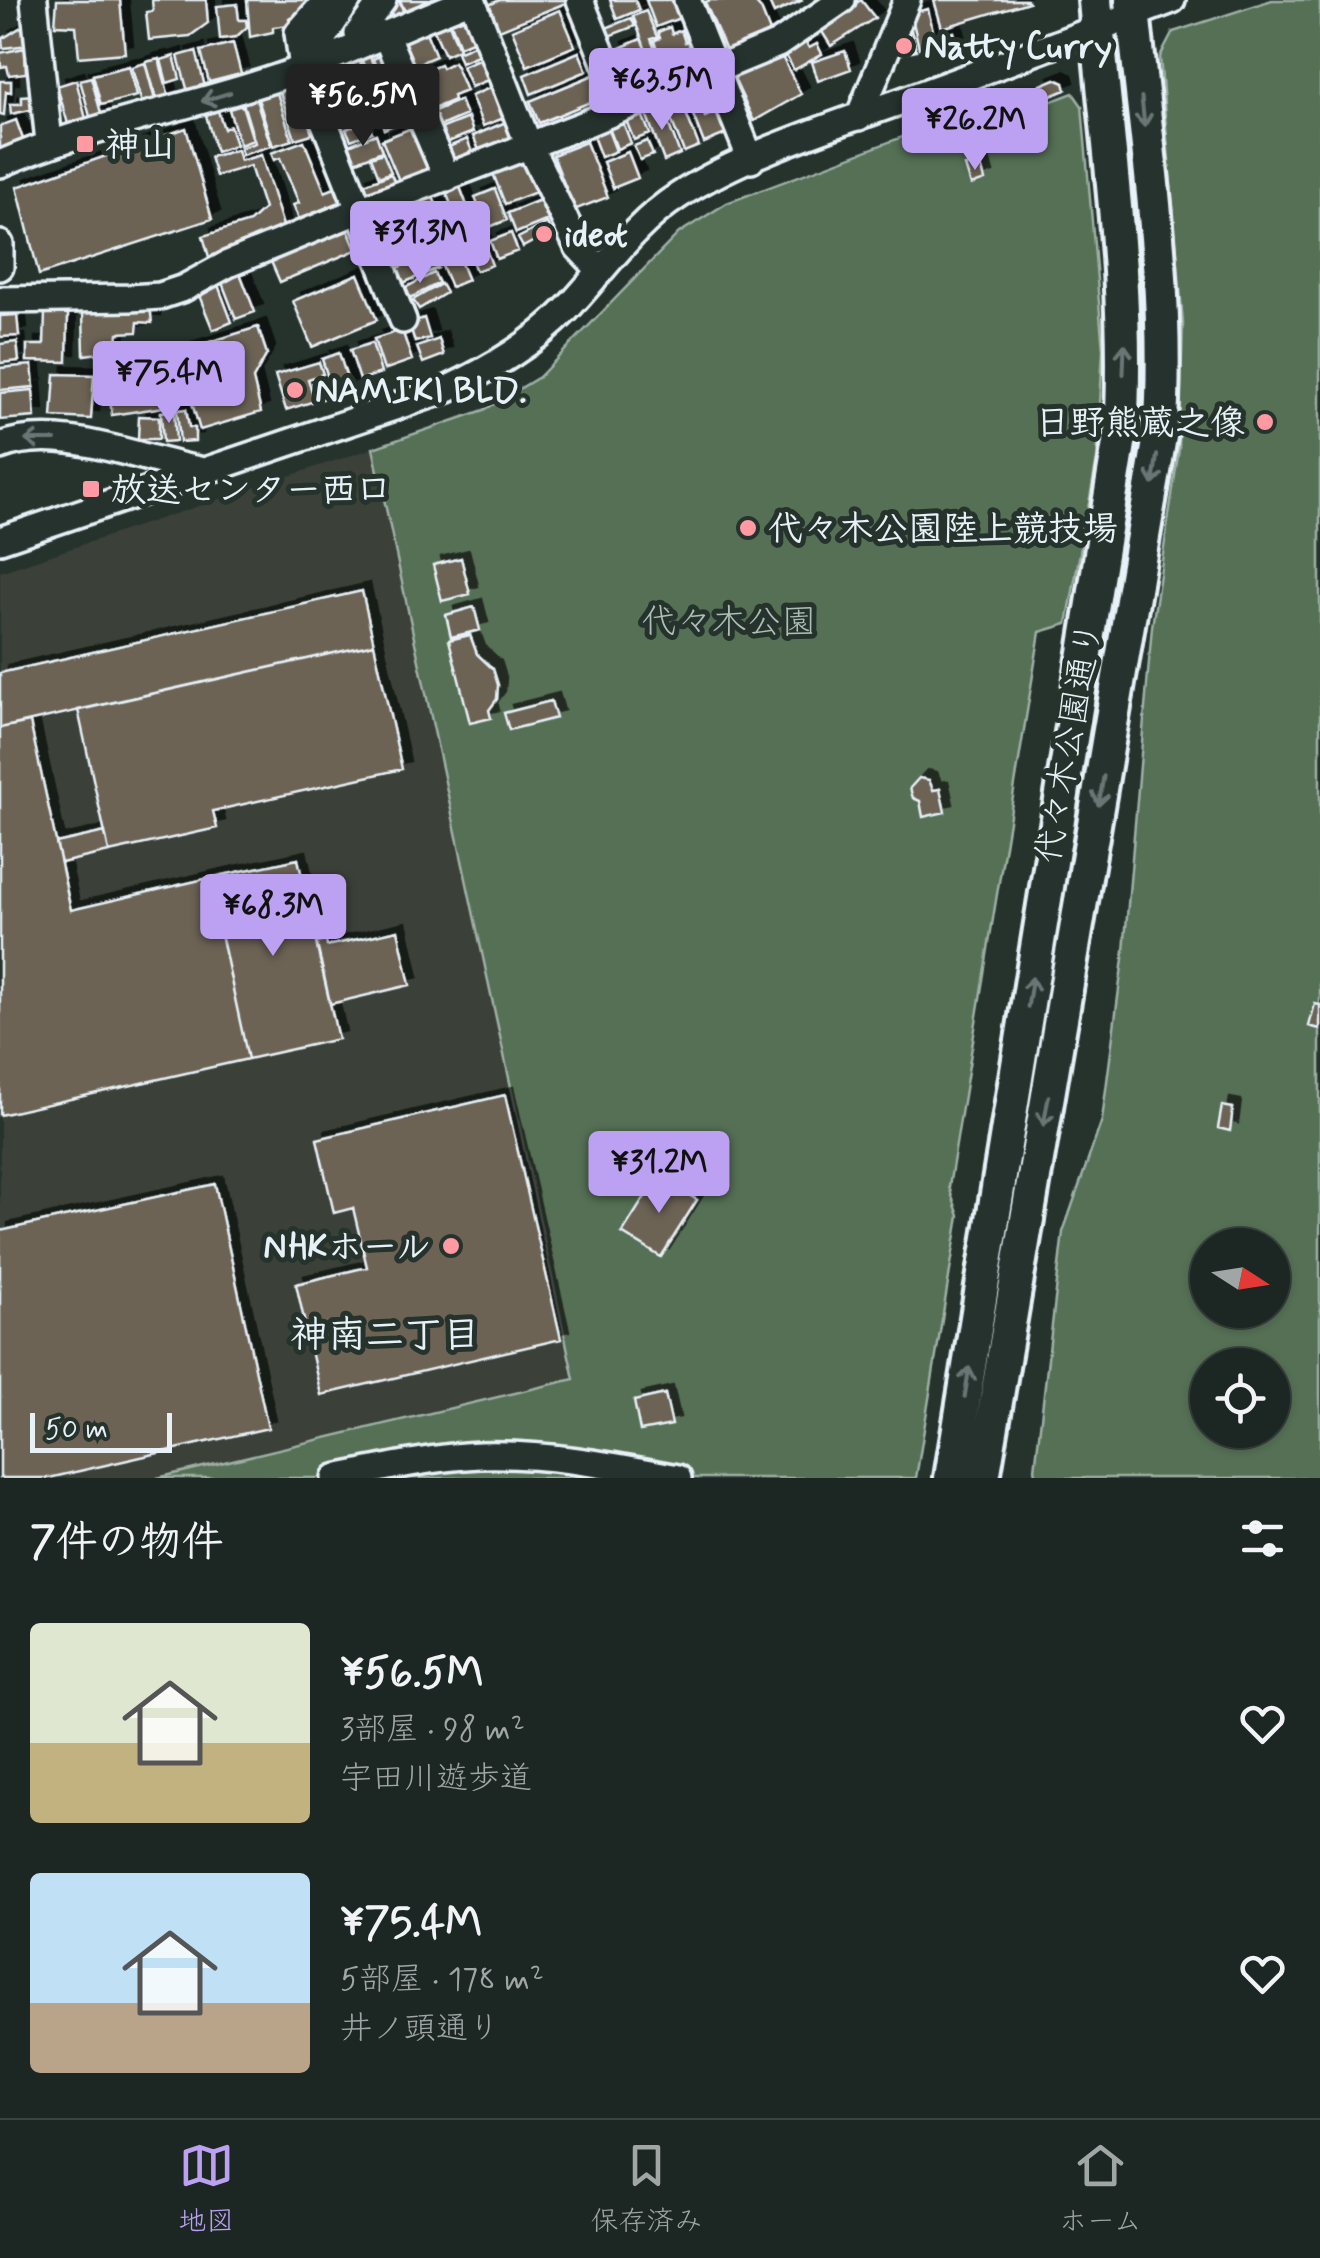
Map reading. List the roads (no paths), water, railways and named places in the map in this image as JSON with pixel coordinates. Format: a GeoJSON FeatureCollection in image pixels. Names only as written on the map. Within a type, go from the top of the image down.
{"type":"FeatureCollection","features":[{"type":"Feature","properties":{"kind":"main road","name":"代々木公園通り"},"geometry":{"type":"LineString","coordinates":[[983,1478],[1160,436],[1163,336],[1159,269],[1133,7]]}},
{"type":"Feature","properties":{"kind":"main road","name":"代々木公園通り"},"geometry":{"type":"LineString","coordinates":[[951,1478],[1120,431],[1124,339],[1121,274],[1096,15]]}},
{"type":"Feature","properties":{"kind":"street"},"geometry":{"type":"LineString","coordinates":[[34,0],[49,142]]}},
{"type":"Feature","properties":{"kind":"street"},"geometry":{"type":"LineString","coordinates":[[327,0],[298,33],[303,68],[403,320]]}},
{"type":"Feature","properties":{"kind":"street"},"geometry":{"type":"LineString","coordinates":[[303,68],[348,0]]}},
{"type":"Feature","properties":{"kind":"street"},"geometry":{"type":"LineString","coordinates":[[383,0],[358,34],[374,40],[446,178]]}},
{"type":"Feature","properties":{"kind":"street"},"geometry":{"type":"LineString","coordinates":[[0,164],[49,142],[174,110],[303,68],[471,0],[528,143],[578,247],[600,269]]}},
{"type":"Feature","properties":{"kind":"street"},"geometry":{"type":"LineString","coordinates":[[580,0],[623,107]]}},
{"type":"Feature","properties":{"kind":"street"},"geometry":{"type":"LineString","coordinates":[[686,0],[751,160]]}},
{"type":"Feature","properties":{"kind":"street"},"geometry":{"type":"LineString","coordinates":[[0,300],[160,296],[360,210],[778,44],[842,0]]}},
{"type":"Feature","properties":{"kind":"street"},"geometry":{"type":"LineString","coordinates":[[859,117],[907,0]]}},
{"type":"Feature","properties":{"kind":"street"},"geometry":{"type":"LineString","coordinates":[[0,540],[448,389],[488,370],[526,345],[566,309],[648,217],[704,181],[1096,15],[1172,0]]}},
{"type":"Feature","properties":{"kind":"street"},"geometry":{"type":"LineString","coordinates":[[0,244],[0,267]]}},
{"type":"Feature","properties":{"kind":"street"},"geometry":{"type":"LineString","coordinates":[[0,446],[38,438],[84,442],[204,471]]}},
{"type":"Feature","properties":{"kind":"street"},"geometry":{"type":"LineString","coordinates":[[336,1478],[479,1455],[543,1458],[678,1478]]}},
{"type":"Feature","properties":{"kind":"place","name":"Natty Curry"},"geometry":{"type":"Point","coordinates":[904,46]}},
{"type":"Feature","properties":{"kind":"place","name":"神山"},"geometry":{"type":"Point","coordinates":[85,144]}},
{"type":"Feature","properties":{"kind":"place","name":"ideot"},"geometry":{"type":"Point","coordinates":[544,234]}},
{"type":"Feature","properties":{"kind":"place","name":"NAMIKI BLD."},"geometry":{"type":"Point","coordinates":[295,390]}},
{"type":"Feature","properties":{"kind":"place","name":"日野熊蔵之像"},"geometry":{"type":"Point","coordinates":[1265,422]}},
{"type":"Feature","properties":{"kind":"place","name":"放送センター西口"},"geometry":{"type":"Point","coordinates":[91,489]}},
{"type":"Feature","properties":{"kind":"place","name":"代々木公園陸上競技場"},"geometry":{"type":"Point","coordinates":[748,528]}},
{"type":"Feature","properties":{"kind":"place","name":"NHKホール"},"geometry":{"type":"Point","coordinates":[451,1246]}},
{"type":"Feature","properties":{"kind":"district","name":"神南二丁目"},"geometry":{"type":"Point","coordinates":[385,1334]}},
{"type":"Feature","properties":{"kind":"park label","name":"代々木公園"},"geometry":{"type":"Point","coordinates":[729,621]}}]}
